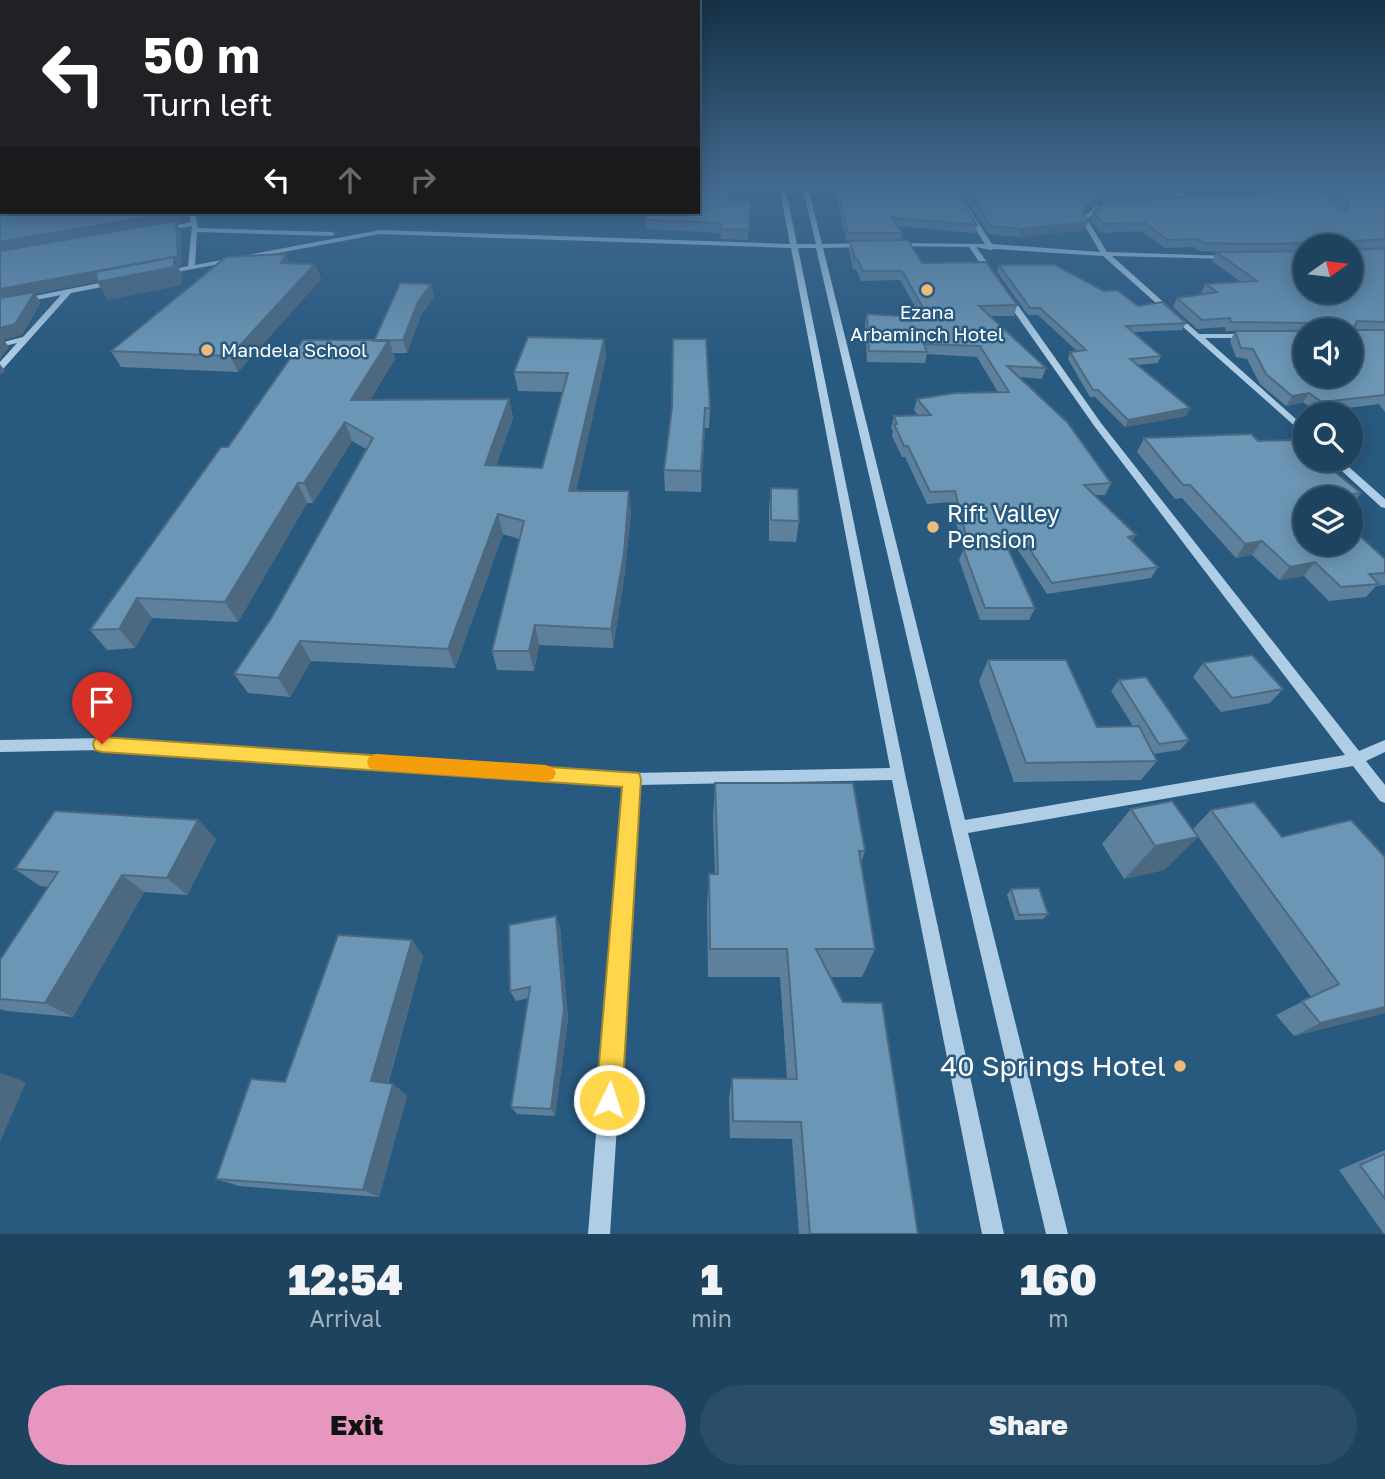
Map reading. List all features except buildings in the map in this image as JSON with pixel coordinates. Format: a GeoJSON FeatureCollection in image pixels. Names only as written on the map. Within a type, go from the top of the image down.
{"type":"FeatureCollection","features":[{"type":"Feature","properties":{"kind":"street"},"geometry":{"type":"LineString","coordinates":[[191,267],[193,244]]}},
{"type":"Feature","properties":{"kind":"street"},"geometry":{"type":"LineString","coordinates":[[150,275],[312,244]]}},
{"type":"Feature","properties":{"kind":"street"},"geometry":{"type":"LineString","coordinates":[[719,244],[874,245]]}},
{"type":"Feature","properties":{"kind":"street"},"geometry":{"type":"LineString","coordinates":[[988,244],[991,248]]}},
{"type":"Feature","properties":{"kind":"street"},"geometry":{"type":"LineString","coordinates":[[1099,244],[1105,254],[1293,421]]}},
{"type":"Feature","properties":{"kind":"street"},"geometry":{"type":"LineString","coordinates":[[887,245],[971,245],[1105,254],[1238,257]]}},
{"type":"Feature","properties":{"kind":"street"},"geometry":{"type":"LineString","coordinates":[[971,245],[1098,425],[1385,796]]}},
{"type":"Feature","properties":{"kind":"street"},"geometry":{"type":"LineString","coordinates":[[794,246],[898,774],[993,1234]]}},
{"type":"Feature","properties":{"kind":"street"},"geometry":{"type":"LineString","coordinates":[[818,246],[1058,1234]]}},
{"type":"Feature","properties":{"kind":"street"},"geometry":{"type":"LineString","coordinates":[[0,306],[122,281]]}},
{"type":"Feature","properties":{"kind":"street"},"geometry":{"type":"LineString","coordinates":[[0,367],[68,292]]}},
{"type":"Feature","properties":{"kind":"street"},"geometry":{"type":"LineString","coordinates":[[1199,336],[1252,336]]}},
{"type":"Feature","properties":{"kind":"street"},"geometry":{"type":"LineString","coordinates":[[0,345],[25,340]]}},
{"type":"Feature","properties":{"kind":"street"},"geometry":{"type":"LineString","coordinates":[[1348,472],[1385,505]]}},
{"type":"Feature","properties":{"kind":"street"},"geometry":{"type":"LineString","coordinates":[[0,746],[102,744],[632,779],[898,774]]}},
{"type":"Feature","properties":{"kind":"street"},"geometry":{"type":"LineString","coordinates":[[959,828],[1355,759],[1385,746]]}},
{"type":"Feature","properties":{"kind":"street"},"geometry":{"type":"LineString","coordinates":[[600,1234],[632,779]]}},
{"type":"Feature","properties":{"kind":"slow traffic"},"geometry":{"type":"LineString","coordinates":[[376,762],[546,773]]}},
{"type":"Feature","properties":{"kind":"place","name":"Ezana Arbaminch Hotel"},"geometry":{"type":"Point","coordinates":[927,290]}},
{"type":"Feature","properties":{"kind":"place","name":"Mandela School"},"geometry":{"type":"Point","coordinates":[207,350]}},
{"type":"Feature","properties":{"kind":"place","name":"Rift Valley Pension"},"geometry":{"type":"Point","coordinates":[933,527]}},
{"type":"Feature","properties":{"kind":"place","name":"40 Springs Hotel"},"geometry":{"type":"Point","coordinates":[1180,1066]}},
{"type":"Feature","properties":{"kind":"route"},"geometry":{"type":"LineString","coordinates":[[102,744],[632,779],[609,1100]]}}]}
